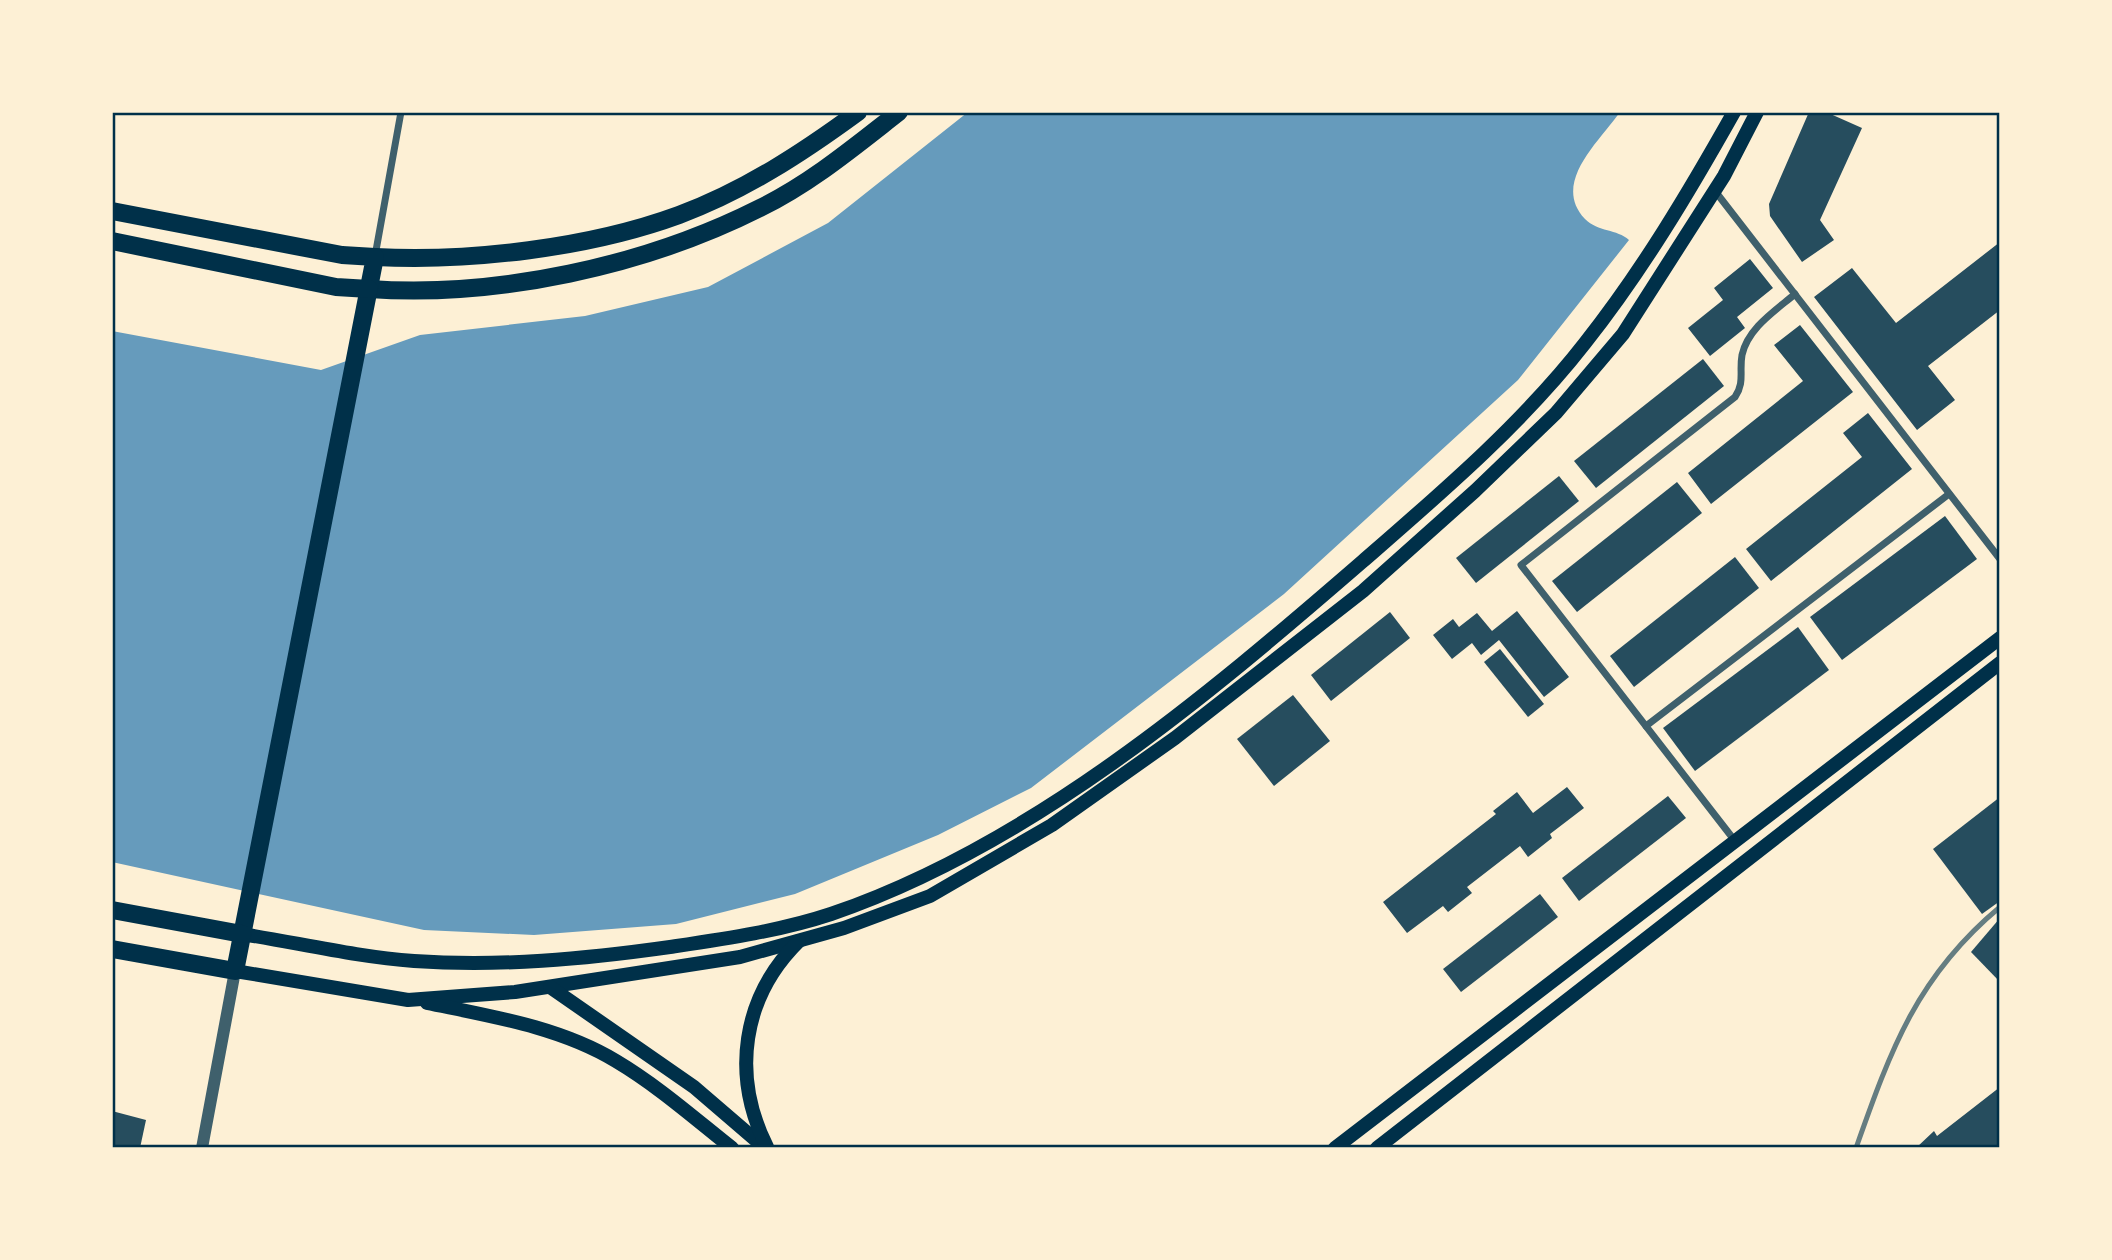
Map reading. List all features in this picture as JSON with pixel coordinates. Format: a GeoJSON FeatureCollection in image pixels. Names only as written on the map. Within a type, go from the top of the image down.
{"type":"FeatureCollection","features":[{"type":"Feature","properties":{"kind":"main road"},"geometry":{"type":"LineString","coordinates":[[112,211],[342,255],[466,256],[567,244],[678,215],[742,187],[806,150],[858,112]]}},
{"type":"Feature","properties":{"kind":"main road"},"geometry":{"type":"LineString","coordinates":[[112,241],[336,287],[407,292],[475,287],[569,274],[701,236],[762,207],[828,168],[899,112]]}},
{"type":"Feature","properties":{"kind":"main road"},"geometry":{"type":"LineString","coordinates":[[112,910],[411,961],[493,964],[607,956],[729,939],[828,915],[922,879],[998,836],[1105,768],[1202,694],[1293,621],[1388,539],[1528,408],[1585,344],[1636,274],[1690,189],[1734,112]]}},
{"type":"Feature","properties":{"kind":"main road"},"geometry":{"type":"LineString","coordinates":[[408,1000],[550,987],[740,957],[844,928],[930,896],[1052,825],[1262,673],[1363,592],[1556,413],[1623,334],[1715,191],[1757,112]]}},
{"type":"Feature","properties":{"kind":"main road"},"geometry":{"type":"LineString","coordinates":[[235,971],[375,257]]}},
{"type":"Feature","properties":{"kind":"main road"},"geometry":{"type":"LineString","coordinates":[[1335,1148],[2000,638]]}},
{"type":"Feature","properties":{"kind":"main road"},"geometry":{"type":"LineString","coordinates":[[1377,1148],[2000,663]]}},
{"type":"Feature","properties":{"kind":"main road"},"geometry":{"type":"LineString","coordinates":[[766,1148],[750,1104],[747,1058],[751,1020],[770,974],[801,940]]}},
{"type":"Feature","properties":{"kind":"main road"},"geometry":{"type":"LineString","coordinates":[[112,949],[490,1016],[573,1040],[614,1059],[660,1090],[732,1148]]}},
{"type":"Feature","properties":{"kind":"main road"},"geometry":{"type":"LineString","coordinates":[[550,987],[694,1087],[766,1148]]}},
{"type":"Feature","properties":{"kind":"street"},"geometry":{"type":"LineString","coordinates":[[375,257],[401,112]]}},
{"type":"Feature","properties":{"kind":"street"},"geometry":{"type":"LineString","coordinates":[[1715,191],[2000,559]]}},
{"type":"Feature","properties":{"kind":"street"},"geometry":{"type":"LineString","coordinates":[[1735,841],[1521,565],[1735,397],[1743,380],[1742,354],[1748,340],[1758,326],[1795,294]]}},
{"type":"Feature","properties":{"kind":"street"},"geometry":{"type":"LineString","coordinates":[[1646,726],[1949,494]]}},
{"type":"Feature","properties":{"kind":"street"},"geometry":{"type":"LineString","coordinates":[[202,1148],[235,971]]}},
{"type":"Feature","properties":{"kind":"water"},"geometry":{"type":"Polygon","coordinates":[[[968,112],[1620,112],[1582,163],[1573,191],[1576,205],[1585,219],[1629,240],[1518,380],[1284,594],[1031,788],[938,835],[795,894],[676,924],[534,935],[424,930],[112,862],[112,331],[321,370],[420,335],[585,316],[708,287],[828,223],[968,112]]]}},
{"type":"Feature","properties":{"kind":"building"},"geometry":{"type":"Polygon","coordinates":[[[1809,112],[1826,112],[1862,128],[1820,220],[1834,240],[1802,262],[1770,216],[1769,204],[1809,112]]]}},
{"type":"Feature","properties":{"kind":"building"},"geometry":{"type":"Polygon","coordinates":[[[2000,242],[2000,310],[1928,366],[1955,400],[1917,430],[1814,297],[1852,268],[1896,323],[2000,242]]]}},
{"type":"Feature","properties":{"kind":"building"},"geometry":{"type":"Polygon","coordinates":[[[1750,259],[1773,288],[1737,317],[1745,328],[1710,356],[1688,328],[1723,300],[1714,288],[1750,259]]]}},
{"type":"Feature","properties":{"kind":"building"},"geometry":{"type":"Polygon","coordinates":[[[1800,325],[1853,392],[1711,504],[1688,473],[1803,381],[1774,345],[1800,325]]]}},
{"type":"Feature","properties":{"kind":"building"},"geometry":{"type":"Polygon","coordinates":[[[1703,359],[1724,386],[1596,488],[1574,461],[1703,359]]]}},
{"type":"Feature","properties":{"kind":"building"},"geometry":{"type":"Polygon","coordinates":[[[1868,413],[1912,469],[1771,581],[1746,549],[1862,457],[1843,433],[1868,413]]]}},
{"type":"Feature","properties":{"kind":"building"},"geometry":{"type":"Polygon","coordinates":[[[1559,476],[1579,501],[1476,583],[1456,558],[1559,476]]]}},
{"type":"Feature","properties":{"kind":"building"},"geometry":{"type":"Polygon","coordinates":[[[1677,482],[1702,513],[1577,612],[1552,581],[1677,482]]]}},
{"type":"Feature","properties":{"kind":"building"},"geometry":{"type":"Polygon","coordinates":[[[1945,516],[1977,559],[1842,660],[1810,617],[1945,516]]]}},
{"type":"Feature","properties":{"kind":"building"},"geometry":{"type":"Polygon","coordinates":[[[1735,557],[1759,588],[1634,687],[1610,656],[1735,557]]]}},
{"type":"Feature","properties":{"kind":"building"},"geometry":{"type":"Polygon","coordinates":[[[1517,611],[1569,677],[1544,697],[1499,640],[1481,655],[1472,643],[1452,659],[1433,635],[1453,619],[1459,627],[1477,613],[1492,631],[1517,611]]]}},
{"type":"Feature","properties":{"kind":"building"},"geometry":{"type":"Polygon","coordinates":[[[1390,612],[1410,638],[1331,701],[1311,675],[1390,612]]]}},
{"type":"Feature","properties":{"kind":"building"},"geometry":{"type":"Polygon","coordinates":[[[1798,627],[1829,670],[1695,771],[1663,728],[1798,627]]]}},
{"type":"Feature","properties":{"kind":"building"},"geometry":{"type":"Polygon","coordinates":[[[1500,649],[1544,704],[1528,717],[1484,662],[1500,649]]]}},
{"type":"Feature","properties":{"kind":"building"},"geometry":{"type":"Polygon","coordinates":[[[1293,695],[1330,741],[1274,786],[1237,739],[1293,695]]]}},
{"type":"Feature","properties":{"kind":"building"},"geometry":{"type":"Polygon","coordinates":[[[1567,787],[1584,808],[1550,834],[1552,838],[1528,857],[1520,846],[1467,887],[1472,893],[1448,912],[1443,906],[1407,933],[1383,902],[1496,814],[1493,811],[1517,792],[1533,813],[1567,787]]]}},
{"type":"Feature","properties":{"kind":"building"},"geometry":{"type":"Polygon","coordinates":[[[1668,796],[1686,818],[1579,901],[1562,878],[1668,796]]]}},
{"type":"Feature","properties":{"kind":"building"},"geometry":{"type":"Polygon","coordinates":[[[2000,797],[2000,901],[1982,914],[1933,849],[2000,797]]]}},
{"type":"Feature","properties":{"kind":"building"},"geometry":{"type":"Polygon","coordinates":[[[1540,894],[1558,917],[1461,992],[1443,969],[1540,894]]]}},
{"type":"Feature","properties":{"kind":"building"},"geometry":{"type":"Polygon","coordinates":[[[2000,918],[2000,982],[1971,952],[2000,918]]]}},
{"type":"Feature","properties":{"kind":"building"},"geometry":{"type":"Polygon","coordinates":[[[2000,1087],[2000,1148],[1916,1148],[1934,1131],[1937,1136],[2000,1087]]]}},
{"type":"Feature","properties":{"kind":"building"},"geometry":{"type":"Polygon","coordinates":[[[112,1111],[146,1120],[140,1148],[112,1148],[112,1111]]]}},
{"type":"Feature","properties":{"kind":"railway"},"geometry":{"type":"LineString","coordinates":[[1856,1148],[1895,1046],[1927,987],[1971,933],[2000,907]]}}]}
